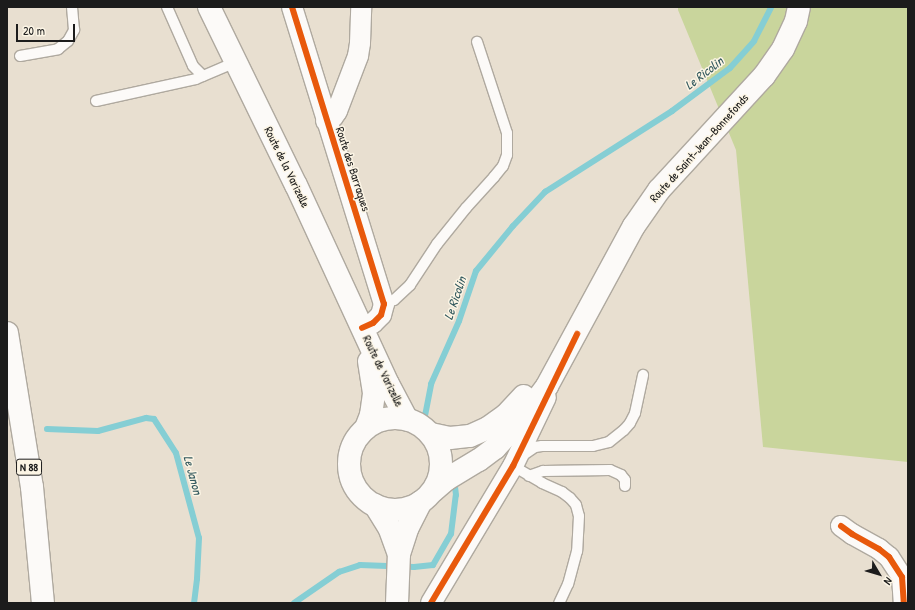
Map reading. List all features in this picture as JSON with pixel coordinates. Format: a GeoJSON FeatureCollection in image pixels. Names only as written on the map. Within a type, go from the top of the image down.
{"type":"FeatureCollection","features":[{"type":"Feature","properties":{"kind":"main road","name":"Route de la Varizelle"},"geometry":{"type":"LineString","coordinates":[[209,7],[296,185],[362,328]]}},
{"type":"Feature","properties":{"kind":"main road","name":"Route de Saint-Jean-Bonnefonds"},"geometry":{"type":"LineString","coordinates":[[441,485],[479,460],[494,448],[526,414],[547,386],[577,334],[634,226],[659,190],[764,76],[783,49],[796,21],[799,7]]}},
{"type":"Feature","properties":{"kind":"main road","name":"Route de Varizelle"},"geometry":{"type":"LineString","coordinates":[[362,328],[388,384],[407,419]]}},
{"type":"Feature","properties":{"kind":"main road","name":"Route de Varizelle"},"geometry":{"type":"LineString","coordinates":[[362,328],[374,394],[371,415],[366,428]]}},
{"type":"Feature","properties":{"kind":"main road","name":"N 88"},"geometry":{"type":"LineString","coordinates":[[7,333],[32,487],[43,603]]}},
{"type":"Feature","properties":{"kind":"main road","name":"Route de Saint-Jean-Bonnefonds"},"geometry":{"type":"LineString","coordinates":[[440,436],[470,436],[488,428],[506,415],[527,394],[577,334]]}},
{"type":"Feature","properties":{"kind":"main road","name":"Route de Varizelle"},"geometry":{"type":"LineString","coordinates":[[397,603],[399,554],[408,527],[441,485],[440,477],[442,461],[439,447],[440,436],[407,419],[393,418],[378,421],[366,428],[356,439],[351,452],[349,467],[353,482],[362,496],[375,505],[390,509],[406,508],[441,485]]}},
{"type":"Feature","properties":{"kind":"main road","name":"Route de Varizelle"},"geometry":{"type":"LineString","coordinates":[[375,505],[389,527],[399,554]]}},
{"type":"Feature","properties":{"kind":"street","name":"Route des Barraques"},"geometry":{"type":"LineString","coordinates":[[292,7],[384,304]]}},
{"type":"Feature","properties":{"kind":"street"},"geometry":{"type":"LineString","coordinates":[[326,120],[333,117],[337,112],[358,56],[360,43],[361,7]]}},
{"type":"Feature","properties":{"kind":"street"},"geometry":{"type":"LineString","coordinates":[[362,328],[373,324],[381,316],[384,304]]}},
{"type":"Feature","properties":{"kind":"street"},"geometry":{"type":"LineString","coordinates":[[431,603],[519,467],[577,334]]}},
{"type":"Feature","properties":{"kind":"street"},"geometry":{"type":"LineString","coordinates":[[842,526],[852,534],[879,548],[889,558],[902,577],[904,603]]}},
{"type":"Feature","properties":{"kind":"lane"},"geometry":{"type":"LineString","coordinates":[[20,56],[58,49],[68,41],[74,30],[72,7]]}},
{"type":"Feature","properties":{"kind":"lane"},"geometry":{"type":"LineString","coordinates":[[167,7],[192,66],[203,76]]}},
{"type":"Feature","properties":{"kind":"lane"},"geometry":{"type":"LineString","coordinates":[[384,304],[394,300],[404,293],[450,227],[503,166],[507,155],[507,133],[477,42]]}},
{"type":"Feature","properties":{"kind":"lane"},"geometry":{"type":"LineString","coordinates":[[96,102],[203,76],[236,62]]}},
{"type":"Feature","properties":{"kind":"lane"},"geometry":{"type":"LineString","coordinates":[[519,467],[535,448],[540,446],[593,446],[610,442],[624,430],[630,423],[635,413],[643,375]]}},
{"type":"Feature","properties":{"kind":"lane"},"geometry":{"type":"LineString","coordinates":[[519,467],[543,471],[610,470],[621,475],[625,486]]}},
{"type":"Feature","properties":{"kind":"lane"},"geometry":{"type":"LineString","coordinates":[[519,467],[570,498],[576,505],[579,516],[577,551],[568,584],[559,603]]}},
{"type":"Feature","properties":{"kind":"green space"},"geometry":{"type":"Polygon","coordinates":[[[678,7],[908,7],[908,462],[763,447],[736,150],[678,7]]]}},
{"type":"Feature","properties":{"kind":"waterway","name":"Le Ricolin"},"geometry":{"type":"LineString","coordinates":[[429,430],[424,421],[431,384],[459,321],[476,271],[513,226],[545,192],[672,111],[730,68],[754,41],[771,7]]}},
{"type":"Feature","properties":{"kind":"waterway","name":"Le Janon"},"geometry":{"type":"LineString","coordinates":[[47,429],[98,431],[146,418],[154,419],[176,453],[199,538],[194,603]]}},
{"type":"Feature","properties":{"kind":"waterway","name":"Le Ricolin"},"geometry":{"type":"LineString","coordinates":[[294,603],[339,572],[360,565],[414,567],[433,565],[451,534],[456,495],[453,471],[435,440]]}},
{"type":"Feature","properties":{"kind":"cycle path"},"geometry":{"type":"LineString","coordinates":[[292,7],[384,304],[381,315],[373,323],[362,328]]}},
{"type":"Feature","properties":{"kind":"cycle path"},"geometry":{"type":"LineString","coordinates":[[431,603],[513,466],[577,334]]}},
{"type":"Feature","properties":{"kind":"cycle path"},"geometry":{"type":"LineString","coordinates":[[841,526],[879,549],[889,557],[902,577],[904,603]]}}]}
